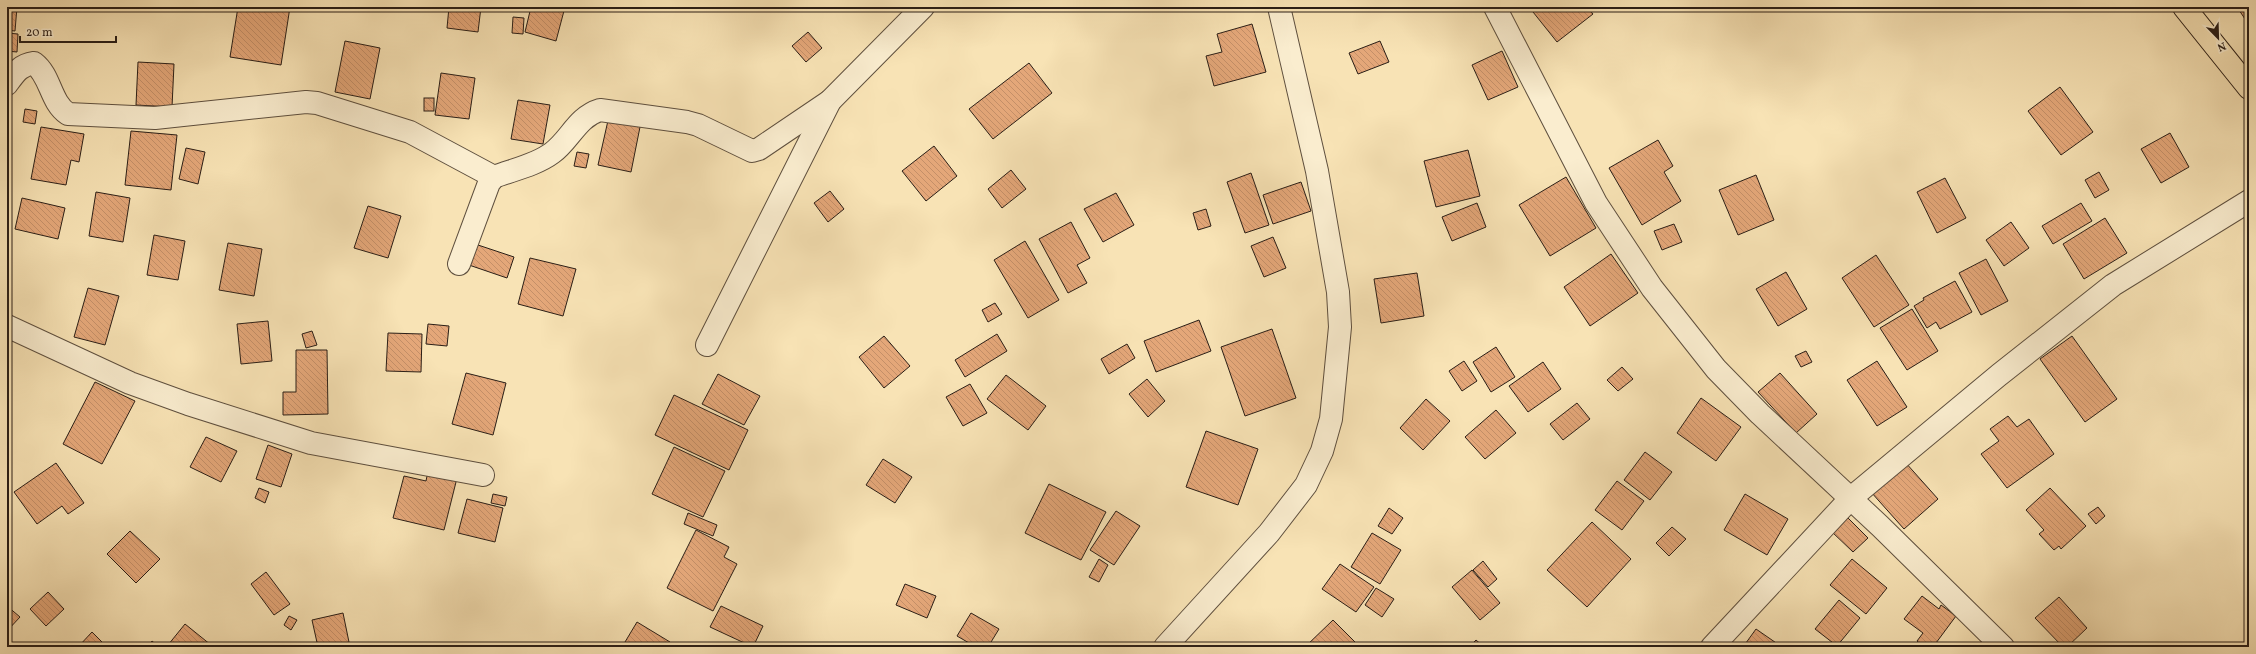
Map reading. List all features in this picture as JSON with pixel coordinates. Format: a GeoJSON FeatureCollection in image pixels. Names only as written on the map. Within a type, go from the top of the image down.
{"type":"FeatureCollection","features":[{"type":"Feature","properties":{"kind":"highway"},"geometry":{"type":"LineString","coordinates":[[2184,7],[2249,88]]}},
{"type":"Feature","properties":{"kind":"street"},"geometry":{"type":"LineString","coordinates":[[459,264],[489,183],[494,177],[545,158],[554,152],[585,116],[600,110],[687,122],[698,125],[752,151],[759,149],[830,101],[923,7]]}},
{"type":"Feature","properties":{"kind":"street"},"geometry":{"type":"LineString","coordinates":[[1165,647],[1269,533],[1306,485],[1322,451],[1331,419],[1340,327],[1338,292],[1317,171],[1279,7]]}},
{"type":"Feature","properties":{"kind":"street"},"geometry":{"type":"LineString","coordinates":[[1495,7],[1596,203],[1652,288],[1716,369],[1760,414],[1851,498],[2003,647]]}},
{"type":"Feature","properties":{"kind":"street"},"geometry":{"type":"LineString","coordinates":[[7,84],[18,69],[26,64],[34,63],[41,69],[57,103],[68,114],[155,118],[306,102],[316,103],[410,132],[494,177]]}},
{"type":"Feature","properties":{"kind":"street"},"geometry":{"type":"LineString","coordinates":[[707,345],[830,101]]}},
{"type":"Feature","properties":{"kind":"street"},"geometry":{"type":"LineString","coordinates":[[1712,647],[1851,498],[1999,375],[2113,285],[2249,201]]}},
{"type":"Feature","properties":{"kind":"street"},"geometry":{"type":"LineString","coordinates":[[7,326],[130,383],[195,406],[311,443],[483,475]]}},
{"type":"Feature","properties":{"kind":"building"},"geometry":{"type":"Polygon","coordinates":[[[7,7],[17,7],[15,31],[7,30],[7,7]]]}},
{"type":"Feature","properties":{"kind":"building"},"geometry":{"type":"Polygon","coordinates":[[[238,7],[290,7],[281,65],[230,57],[238,7]]]}},
{"type":"Feature","properties":{"kind":"building"},"geometry":{"type":"Polygon","coordinates":[[[449,7],[481,7],[478,32],[447,28],[449,7]]]}},
{"type":"Feature","properties":{"kind":"building"},"geometry":{"type":"Polygon","coordinates":[[[531,7],[565,7],[556,41],[525,32],[531,7]]]}},
{"type":"Feature","properties":{"kind":"building"},"geometry":{"type":"Polygon","coordinates":[[[1529,7],[1587,7],[1593,14],[1557,42],[1529,7]]]}},
{"type":"Feature","properties":{"kind":"building"},"geometry":{"type":"Polygon","coordinates":[[[2237,7],[2249,7],[2249,25],[2237,7]]]}},
{"type":"Feature","properties":{"kind":"building"},"geometry":{"type":"Polygon","coordinates":[[[513,17],[524,18],[523,34],[512,33],[513,17]]]}},
{"type":"Feature","properties":{"kind":"building"},"geometry":{"type":"Polygon","coordinates":[[[1252,24],[1266,72],[1214,86],[1206,56],[1222,52],[1217,34],[1252,24]]]}},
{"type":"Feature","properties":{"kind":"building"},"geometry":{"type":"Polygon","coordinates":[[[808,32],[822,48],[806,62],[792,46],[808,32]]]}},
{"type":"Feature","properties":{"kind":"building"},"geometry":{"type":"Polygon","coordinates":[[[7,33],[18,34],[17,52],[7,51],[7,33]]]}},
{"type":"Feature","properties":{"kind":"building"},"geometry":{"type":"Polygon","coordinates":[[[345,41],[380,48],[370,99],[335,92],[345,41]]]}},
{"type":"Feature","properties":{"kind":"building"},"geometry":{"type":"Polygon","coordinates":[[[1380,41],[1389,62],[1358,74],[1349,53],[1380,41]]]}},
{"type":"Feature","properties":{"kind":"building"},"geometry":{"type":"Polygon","coordinates":[[[1502,51],[1518,87],[1488,100],[1472,65],[1502,51]]]}},
{"type":"Feature","properties":{"kind":"building"},"geometry":{"type":"Polygon","coordinates":[[[138,62],[174,64],[172,107],[136,105],[138,62]]]}},
{"type":"Feature","properties":{"kind":"building"},"geometry":{"type":"Polygon","coordinates":[[[1029,63],[1052,93],[993,139],[969,109],[1029,63]]]}},
{"type":"Feature","properties":{"kind":"building"},"geometry":{"type":"Polygon","coordinates":[[[441,73],[475,78],[469,119],[435,115],[441,73]]]}},
{"type":"Feature","properties":{"kind":"building"},"geometry":{"type":"Polygon","coordinates":[[[2060,87],[2093,132],[2061,155],[2028,111],[2060,87]]]}},
{"type":"Feature","properties":{"kind":"building"},"geometry":{"type":"Polygon","coordinates":[[[424,98],[434,98],[434,111],[424,111],[424,98]]]}},
{"type":"Feature","properties":{"kind":"building"},"geometry":{"type":"Polygon","coordinates":[[[518,100],[550,105],[543,144],[511,139],[518,100]]]}},
{"type":"Feature","properties":{"kind":"building"},"geometry":{"type":"Polygon","coordinates":[[[25,109],[37,111],[35,124],[23,122],[25,109]]]}},
{"type":"Feature","properties":{"kind":"building"},"geometry":{"type":"Polygon","coordinates":[[[609,116],[641,122],[631,172],[598,165],[609,116]]]}},
{"type":"Feature","properties":{"kind":"building"},"geometry":{"type":"Polygon","coordinates":[[[41,127],[84,134],[79,162],[71,160],[66,185],[31,179],[41,127]]]}},
{"type":"Feature","properties":{"kind":"building"},"geometry":{"type":"Polygon","coordinates":[[[131,131],[177,135],[171,190],[125,185],[131,131]]]}},
{"type":"Feature","properties":{"kind":"building"},"geometry":{"type":"Polygon","coordinates":[[[2170,133],[2189,167],[2161,183],[2141,149],[2170,133]]]}},
{"type":"Feature","properties":{"kind":"building"},"geometry":{"type":"Polygon","coordinates":[[[1658,140],[1673,166],[1664,172],[1681,201],[1642,225],[1609,168],[1658,140]]]}},
{"type":"Feature","properties":{"kind":"building"},"geometry":{"type":"Polygon","coordinates":[[[934,146],[957,176],[926,201],[902,171],[934,146]]]}},
{"type":"Feature","properties":{"kind":"building"},"geometry":{"type":"Polygon","coordinates":[[[186,148],[205,152],[198,184],[179,179],[186,148]]]}},
{"type":"Feature","properties":{"kind":"building"},"geometry":{"type":"Polygon","coordinates":[[[1468,150],[1480,196],[1436,207],[1424,161],[1468,150]]]}},
{"type":"Feature","properties":{"kind":"building"},"geometry":{"type":"Polygon","coordinates":[[[577,152],[589,154],[586,168],[574,166],[577,152]]]}},
{"type":"Feature","properties":{"kind":"building"},"geometry":{"type":"Polygon","coordinates":[[[1011,170],[1026,189],[1002,208],[988,189],[1011,170]]]}},
{"type":"Feature","properties":{"kind":"building"},"geometry":{"type":"Polygon","coordinates":[[[2099,172],[2109,190],[2095,198],[2085,180],[2099,172]]]}},
{"type":"Feature","properties":{"kind":"building"},"geometry":{"type":"Polygon","coordinates":[[[1251,173],[1269,225],[1245,233],[1227,182],[1251,173]]]}},
{"type":"Feature","properties":{"kind":"building"},"geometry":{"type":"Polygon","coordinates":[[[1756,175],[1774,220],[1738,235],[1719,190],[1756,175]]]}},
{"type":"Feature","properties":{"kind":"building"},"geometry":{"type":"Polygon","coordinates":[[[1566,177],[1596,228],[1550,256],[1519,205],[1566,177]]]}},
{"type":"Feature","properties":{"kind":"building"},"geometry":{"type":"Polygon","coordinates":[[[1945,178],[1966,218],[1937,233],[1917,192],[1945,178]]]}},
{"type":"Feature","properties":{"kind":"building"},"geometry":{"type":"Polygon","coordinates":[[[1301,182],[1311,211],[1273,224],[1263,195],[1301,182]]]}},
{"type":"Feature","properties":{"kind":"building"},"geometry":{"type":"Polygon","coordinates":[[[830,191],[844,209],[828,222],[814,203],[830,191]]]}},
{"type":"Feature","properties":{"kind":"building"},"geometry":{"type":"Polygon","coordinates":[[[96,192],[130,198],[123,242],[89,236],[96,192]]]}},
{"type":"Feature","properties":{"kind":"building"},"geometry":{"type":"Polygon","coordinates":[[[1116,193],[1134,225],[1103,242],[1084,209],[1116,193]]]}},
{"type":"Feature","properties":{"kind":"building"},"geometry":{"type":"Polygon","coordinates":[[[22,198],[65,208],[58,239],[15,229],[22,198]]]}},
{"type":"Feature","properties":{"kind":"building"},"geometry":{"type":"Polygon","coordinates":[[[1477,203],[1486,227],[1452,241],[1442,217],[1477,203]]]}},
{"type":"Feature","properties":{"kind":"building"},"geometry":{"type":"Polygon","coordinates":[[[2081,203],[2092,221],[2053,244],[2042,226],[2081,203]]]}},
{"type":"Feature","properties":{"kind":"building"},"geometry":{"type":"Polygon","coordinates":[[[368,206],[401,216],[388,258],[354,248],[368,206]]]}},
{"type":"Feature","properties":{"kind":"building"},"geometry":{"type":"Polygon","coordinates":[[[1206,209],[1211,226],[1198,230],[1193,213],[1206,209]]]}},
{"type":"Feature","properties":{"kind":"building"},"geometry":{"type":"Polygon","coordinates":[[[2105,218],[2127,253],[2084,279],[2063,244],[2105,218]]]}},
{"type":"Feature","properties":{"kind":"building"},"geometry":{"type":"Polygon","coordinates":[[[1071,222],[1090,258],[1077,265],[1087,283],[1068,293],[1039,239],[1071,222]]]}},
{"type":"Feature","properties":{"kind":"building"},"geometry":{"type":"Polygon","coordinates":[[[2011,222],[2029,248],[2004,266],[1986,240],[2011,222]]]}},
{"type":"Feature","properties":{"kind":"building"},"geometry":{"type":"Polygon","coordinates":[[[1674,224],[1682,242],[1662,250],[1654,231],[1674,224]]]}},
{"type":"Feature","properties":{"kind":"building"},"geometry":{"type":"Polygon","coordinates":[[[154,235],[185,241],[178,280],[147,275],[154,235]]]}},
{"type":"Feature","properties":{"kind":"building"},"geometry":{"type":"Polygon","coordinates":[[[1273,237],[1286,268],[1264,277],[1251,246],[1273,237]]]}},
{"type":"Feature","properties":{"kind":"building"},"geometry":{"type":"Polygon","coordinates":[[[1025,241],[1059,300],[1028,318],[994,260],[1025,241]]]}},
{"type":"Feature","properties":{"kind":"building"},"geometry":{"type":"Polygon","coordinates":[[[228,243],[262,249],[254,296],[219,290],[228,243]]]}},
{"type":"Feature","properties":{"kind":"building"},"geometry":{"type":"Polygon","coordinates":[[[472,243],[514,257],[507,278],[466,264],[472,243]]]}},
{"type":"Feature","properties":{"kind":"building"},"geometry":{"type":"Polygon","coordinates":[[[1611,254],[1638,293],[1590,326],[1564,287],[1611,254]]]}},
{"type":"Feature","properties":{"kind":"building"},"geometry":{"type":"Polygon","coordinates":[[[1876,255],[1909,305],[1874,327],[1842,278],[1876,255]]]}},
{"type":"Feature","properties":{"kind":"building"},"geometry":{"type":"Polygon","coordinates":[[[530,258],[576,269],[563,316],[518,304],[530,258]]]}},
{"type":"Feature","properties":{"kind":"building"},"geometry":{"type":"Polygon","coordinates":[[[1986,259],[2008,301],[1981,315],[1959,273],[1986,259]]]}},
{"type":"Feature","properties":{"kind":"building"},"geometry":{"type":"Polygon","coordinates":[[[1786,272],[1807,309],[1778,326],[1756,289],[1786,272]]]}},
{"type":"Feature","properties":{"kind":"building"},"geometry":{"type":"Polygon","coordinates":[[[1417,273],[1424,316],[1381,323],[1374,279],[1417,273]]]}},
{"type":"Feature","properties":{"kind":"building"},"geometry":{"type":"Polygon","coordinates":[[[1955,281],[1972,312],[1940,329],[1936,322],[1927,328],[1914,306],[1924,300],[1923,298],[1955,281]]]}},
{"type":"Feature","properties":{"kind":"building"},"geometry":{"type":"Polygon","coordinates":[[[88,288],[119,296],[105,345],[74,337],[88,288]]]}},
{"type":"Feature","properties":{"kind":"building"},"geometry":{"type":"Polygon","coordinates":[[[995,303],[1002,314],[988,322],[982,310],[995,303]]]}},
{"type":"Feature","properties":{"kind":"building"},"geometry":{"type":"Polygon","coordinates":[[[1912,309],[1938,351],[1907,370],[1880,328],[1912,309]]]}},
{"type":"Feature","properties":{"kind":"building"},"geometry":{"type":"Polygon","coordinates":[[[1199,320],[1211,351],[1156,372],[1144,341],[1199,320]]]}},
{"type":"Feature","properties":{"kind":"building"},"geometry":{"type":"Polygon","coordinates":[[[268,321],[272,361],[241,364],[237,324],[268,321]]]}},
{"type":"Feature","properties":{"kind":"building"},"geometry":{"type":"Polygon","coordinates":[[[428,324],[449,326],[447,346],[426,344],[428,324]]]}},
{"type":"Feature","properties":{"kind":"building"},"geometry":{"type":"Polygon","coordinates":[[[1272,329],[1296,398],[1245,416],[1221,347],[1272,329]]]}},
{"type":"Feature","properties":{"kind":"building"},"geometry":{"type":"Polygon","coordinates":[[[312,331],[317,345],[306,348],[302,334],[312,331]]]}},
{"type":"Feature","properties":{"kind":"building"},"geometry":{"type":"Polygon","coordinates":[[[388,333],[422,334],[421,372],[386,371],[388,333]]]}},
{"type":"Feature","properties":{"kind":"building"},"geometry":{"type":"Polygon","coordinates":[[[997,334],[1007,351],[965,377],[955,360],[997,334]]]}},
{"type":"Feature","properties":{"kind":"building"},"geometry":{"type":"Polygon","coordinates":[[[884,336],[910,366],[884,388],[859,357],[884,336]]]}},
{"type":"Feature","properties":{"kind":"building"},"geometry":{"type":"Polygon","coordinates":[[[2072,336],[2117,399],[2085,422],[2040,359],[2072,336]]]}},
{"type":"Feature","properties":{"kind":"building"},"geometry":{"type":"Polygon","coordinates":[[[1127,344],[1135,358],[1109,374],[1101,359],[1127,344]]]}},
{"type":"Feature","properties":{"kind":"building"},"geometry":{"type":"Polygon","coordinates":[[[1496,347],[1515,377],[1491,392],[1473,362],[1496,347]]]}},
{"type":"Feature","properties":{"kind":"building"},"geometry":{"type":"Polygon","coordinates":[[[296,350],[327,350],[328,414],[283,415],[283,392],[296,392],[296,350]]]}},
{"type":"Feature","properties":{"kind":"building"},"geometry":{"type":"Polygon","coordinates":[[[1806,351],[1812,362],[1801,367],[1795,356],[1806,351]]]}},
{"type":"Feature","properties":{"kind":"building"},"geometry":{"type":"Polygon","coordinates":[[[1464,361],[1477,381],[1462,391],[1449,371],[1464,361]]]}},
{"type":"Feature","properties":{"kind":"building"},"geometry":{"type":"Polygon","coordinates":[[[1877,361],[1907,407],[1877,426],[1847,380],[1877,361]]]}},
{"type":"Feature","properties":{"kind":"building"},"geometry":{"type":"Polygon","coordinates":[[[1543,362],[1561,389],[1528,412],[1509,386],[1543,362]]]}},
{"type":"Feature","properties":{"kind":"building"},"geometry":{"type":"Polygon","coordinates":[[[1622,367],[1633,379],[1618,391],[1607,380],[1622,367]]]}},
{"type":"Feature","properties":{"kind":"building"},"geometry":{"type":"Polygon","coordinates":[[[466,373],[506,383],[493,435],[452,424],[466,373]]]}},
{"type":"Feature","properties":{"kind":"building"},"geometry":{"type":"Polygon","coordinates":[[[1780,373],[1817,414],[1796,433],[1758,392],[1780,373]]]}},
{"type":"Feature","properties":{"kind":"building"},"geometry":{"type":"Polygon","coordinates":[[[718,374],[760,396],[744,425],[702,404],[718,374]]]}},
{"type":"Feature","properties":{"kind":"building"},"geometry":{"type":"Polygon","coordinates":[[[1006,375],[1046,406],[1028,430],[987,399],[1006,375]]]}},
{"type":"Feature","properties":{"kind":"building"},"geometry":{"type":"Polygon","coordinates":[[[1147,379],[1165,401],[1148,417],[1129,394],[1147,379]]]}},
{"type":"Feature","properties":{"kind":"building"},"geometry":{"type":"Polygon","coordinates":[[[95,382],[135,401],[102,464],[63,444],[95,382]]]}},
{"type":"Feature","properties":{"kind":"building"},"geometry":{"type":"Polygon","coordinates":[[[970,384],[987,413],[963,426],[946,397],[970,384]]]}},
{"type":"Feature","properties":{"kind":"building"},"geometry":{"type":"Polygon","coordinates":[[[674,395],[748,430],[729,470],[655,435],[674,395]]]}},
{"type":"Feature","properties":{"kind":"building"},"geometry":{"type":"Polygon","coordinates":[[[1701,398],[1741,427],[1716,461],[1677,433],[1701,398]]]}},
{"type":"Feature","properties":{"kind":"building"},"geometry":{"type":"Polygon","coordinates":[[[1426,399],[1450,421],[1423,450],[1400,428],[1426,399]]]}},
{"type":"Feature","properties":{"kind":"building"},"geometry":{"type":"Polygon","coordinates":[[[1577,403],[1590,419],[1563,440],[1550,424],[1577,403]]]}},
{"type":"Feature","properties":{"kind":"building"},"geometry":{"type":"Polygon","coordinates":[[[1496,410],[1516,433],[1485,459],[1465,437],[1496,410]]]}},
{"type":"Feature","properties":{"kind":"building"},"geometry":{"type":"Polygon","coordinates":[[[2008,416],[2017,427],[2029,419],[2054,454],[2007,488],[1981,454],[1999,441],[1990,429],[2008,416]]]}},
{"type":"Feature","properties":{"kind":"building"},"geometry":{"type":"Polygon","coordinates":[[[1206,431],[1258,449],[1238,505],[1186,487],[1206,431]]]}},
{"type":"Feature","properties":{"kind":"building"},"geometry":{"type":"Polygon","coordinates":[[[206,437],[237,451],[221,482],[190,467],[206,437]]]}},
{"type":"Feature","properties":{"kind":"building"},"geometry":{"type":"Polygon","coordinates":[[[268,445],[292,454],[281,487],[256,479],[268,445]]]}},
{"type":"Feature","properties":{"kind":"building"},"geometry":{"type":"Polygon","coordinates":[[[674,447],[725,471],[703,517],[652,494],[674,447]]]}},
{"type":"Feature","properties":{"kind":"building"},"geometry":{"type":"Polygon","coordinates":[[[1645,452],[1672,472],[1650,500],[1624,480],[1645,452]]]}},
{"type":"Feature","properties":{"kind":"building"},"geometry":{"type":"Polygon","coordinates":[[[883,459],[912,477],[895,503],[866,485],[883,459]]]}},
{"type":"Feature","properties":{"kind":"building"},"geometry":{"type":"Polygon","coordinates":[[[1905,462],[1938,499],[1904,529],[1871,492],[1905,462]]]}},
{"type":"Feature","properties":{"kind":"building"},"geometry":{"type":"Polygon","coordinates":[[[56,463],[84,503],[68,514],[62,506],[37,524],[14,492],[56,463]]]}},
{"type":"Feature","properties":{"kind":"building"},"geometry":{"type":"Polygon","coordinates":[[[428,471],[457,478],[444,530],[393,518],[404,476],[426,481],[428,471]]]}},
{"type":"Feature","properties":{"kind":"building"},"geometry":{"type":"Polygon","coordinates":[[[1617,481],[1644,501],[1622,530],[1595,510],[1617,481]]]}},
{"type":"Feature","properties":{"kind":"building"},"geometry":{"type":"Polygon","coordinates":[[[1049,484],[1106,512],[1081,560],[1025,533],[1049,484]]]}},
{"type":"Feature","properties":{"kind":"building"},"geometry":{"type":"Polygon","coordinates":[[[259,488],[269,492],[265,503],[255,498],[259,488]]]}},
{"type":"Feature","properties":{"kind":"building"},"geometry":{"type":"Polygon","coordinates":[[[2050,488],[2086,526],[2061,549],[2059,546],[2054,550],[2039,534],[2044,530],[2026,510],[2050,488]]]}},
{"type":"Feature","properties":{"kind":"building"},"geometry":{"type":"Polygon","coordinates":[[[493,494],[507,497],[505,506],[491,503],[493,494]]]}},
{"type":"Feature","properties":{"kind":"building"},"geometry":{"type":"Polygon","coordinates":[[[1745,494],[1788,519],[1767,555],[1724,530],[1745,494]]]}},
{"type":"Feature","properties":{"kind":"building"},"geometry":{"type":"Polygon","coordinates":[[[467,499],[503,508],[495,542],[458,533],[467,499]]]}},
{"type":"Feature","properties":{"kind":"building"},"geometry":{"type":"Polygon","coordinates":[[[2098,507],[2105,516],[2096,524],[2088,514],[2098,507]]]}},
{"type":"Feature","properties":{"kind":"building"},"geometry":{"type":"Polygon","coordinates":[[[1389,508],[1403,518],[1392,534],[1378,526],[1389,508]]]}},
{"type":"Feature","properties":{"kind":"building"},"geometry":{"type":"Polygon","coordinates":[[[1116,511],[1140,526],[1114,565],[1090,550],[1116,511]]]}},
{"type":"Feature","properties":{"kind":"building"},"geometry":{"type":"Polygon","coordinates":[[[688,513],[717,525],[713,536],[684,524],[688,513]]]}},
{"type":"Feature","properties":{"kind":"building"},"geometry":{"type":"Polygon","coordinates":[[[1846,516],[1868,538],[1853,552],[1831,531],[1846,516]]]}},
{"type":"Feature","properties":{"kind":"building"},"geometry":{"type":"Polygon","coordinates":[[[1592,522],[1631,559],[1587,607],[1547,570],[1592,522]]]}},
{"type":"Feature","properties":{"kind":"building"},"geometry":{"type":"Polygon","coordinates":[[[1672,527],[1686,539],[1669,556],[1656,543],[1672,527]]]}},
{"type":"Feature","properties":{"kind":"building"},"geometry":{"type":"Polygon","coordinates":[[[696,530],[729,547],[724,557],[737,564],[713,611],[667,588],[696,530]]]}},
{"type":"Feature","properties":{"kind":"building"},"geometry":{"type":"Polygon","coordinates":[[[130,531],[160,559],[136,583],[107,554],[130,531]]]}},
{"type":"Feature","properties":{"kind":"building"},"geometry":{"type":"Polygon","coordinates":[[[1372,533],[1401,550],[1380,584],[1351,567],[1372,533]]]}},
{"type":"Feature","properties":{"kind":"building"},"geometry":{"type":"Polygon","coordinates":[[[1099,559],[1108,565],[1099,582],[1089,577],[1099,559]]]}},
{"type":"Feature","properties":{"kind":"building"},"geometry":{"type":"Polygon","coordinates":[[[1852,559],[1887,588],[1866,614],[1830,585],[1852,559]]]}},
{"type":"Feature","properties":{"kind":"building"},"geometry":{"type":"Polygon","coordinates":[[[1483,561],[1497,579],[1488,587],[1473,570],[1483,561]]]}},
{"type":"Feature","properties":{"kind":"building"},"geometry":{"type":"Polygon","coordinates":[[[1340,564],[1374,587],[1356,612],[1322,589],[1340,564]]]}},
{"type":"Feature","properties":{"kind":"building"},"geometry":{"type":"Polygon","coordinates":[[[1472,570],[1500,603],[1480,620],[1452,587],[1472,570]]]}},
{"type":"Feature","properties":{"kind":"building"},"geometry":{"type":"Polygon","coordinates":[[[266,572],[290,604],[274,615],[251,584],[266,572]]]}},
{"type":"Feature","properties":{"kind":"building"},"geometry":{"type":"Polygon","coordinates":[[[905,584],[936,596],[927,618],[896,605],[905,584]]]}},
{"type":"Feature","properties":{"kind":"building"},"geometry":{"type":"Polygon","coordinates":[[[1376,588],[1394,599],[1382,617],[1365,605],[1376,588]]]}},
{"type":"Feature","properties":{"kind":"building"},"geometry":{"type":"Polygon","coordinates":[[[48,592],[64,609],[46,626],[30,609],[48,592]]]}},
{"type":"Feature","properties":{"kind":"building"},"geometry":{"type":"Polygon","coordinates":[[[1922,596],[1939,609],[1941,605],[1956,616],[1933,647],[1924,647],[1917,641],[1923,633],[1904,619],[1922,596]]]}},
{"type":"Feature","properties":{"kind":"building"},"geometry":{"type":"Polygon","coordinates":[[[2059,597],[2087,628],[2067,647],[2063,647],[2035,618],[2059,597]]]}},
{"type":"Feature","properties":{"kind":"building"},"geometry":{"type":"Polygon","coordinates":[[[1839,600],[1860,618],[1837,646],[1815,629],[1839,600]]]}},
{"type":"Feature","properties":{"kind":"building"},"geometry":{"type":"Polygon","coordinates":[[[7,606],[20,617],[7,631],[7,606]]]}},
{"type":"Feature","properties":{"kind":"building"},"geometry":{"type":"Polygon","coordinates":[[[721,606],[763,626],[753,647],[710,627],[721,606]]]}},
{"type":"Feature","properties":{"kind":"building"},"geometry":{"type":"Polygon","coordinates":[[[343,613],[350,647],[318,647],[312,620],[343,613]]]}},
{"type":"Feature","properties":{"kind":"building"},"geometry":{"type":"Polygon","coordinates":[[[971,613],[999,629],[988,647],[976,647],[957,636],[971,613]]]}},
{"type":"Feature","properties":{"kind":"building"},"geometry":{"type":"Polygon","coordinates":[[[289,616],[297,620],[291,630],[284,625],[289,616]]]}},
{"type":"Feature","properties":{"kind":"building"},"geometry":{"type":"Polygon","coordinates":[[[1333,620],[1360,647],[1305,647],[1333,620]]]}},
{"type":"Feature","properties":{"kind":"building"},"geometry":{"type":"Polygon","coordinates":[[[637,622],[670,642],[667,647],[622,647],[637,622]]]}},
{"type":"Feature","properties":{"kind":"building"},"geometry":{"type":"Polygon","coordinates":[[[185,624],[211,645],[209,647],[170,647],[168,645],[185,624]]]}},
{"type":"Feature","properties":{"kind":"building"},"geometry":{"type":"Polygon","coordinates":[[[1756,629],[1782,647],[1743,647],[1756,629]]]}},
{"type":"Feature","properties":{"kind":"building"},"geometry":{"type":"Polygon","coordinates":[[[92,632],[107,647],[78,647],[92,632]]]}},
{"type":"Feature","properties":{"kind":"building"},"geometry":{"type":"Polygon","coordinates":[[[1476,640],[1484,647],[1469,647],[1476,640]]]}},
{"type":"Feature","properties":{"kind":"building"},"geometry":{"type":"Polygon","coordinates":[[[152,641],[159,647],[147,647],[152,641]]]}}]}
